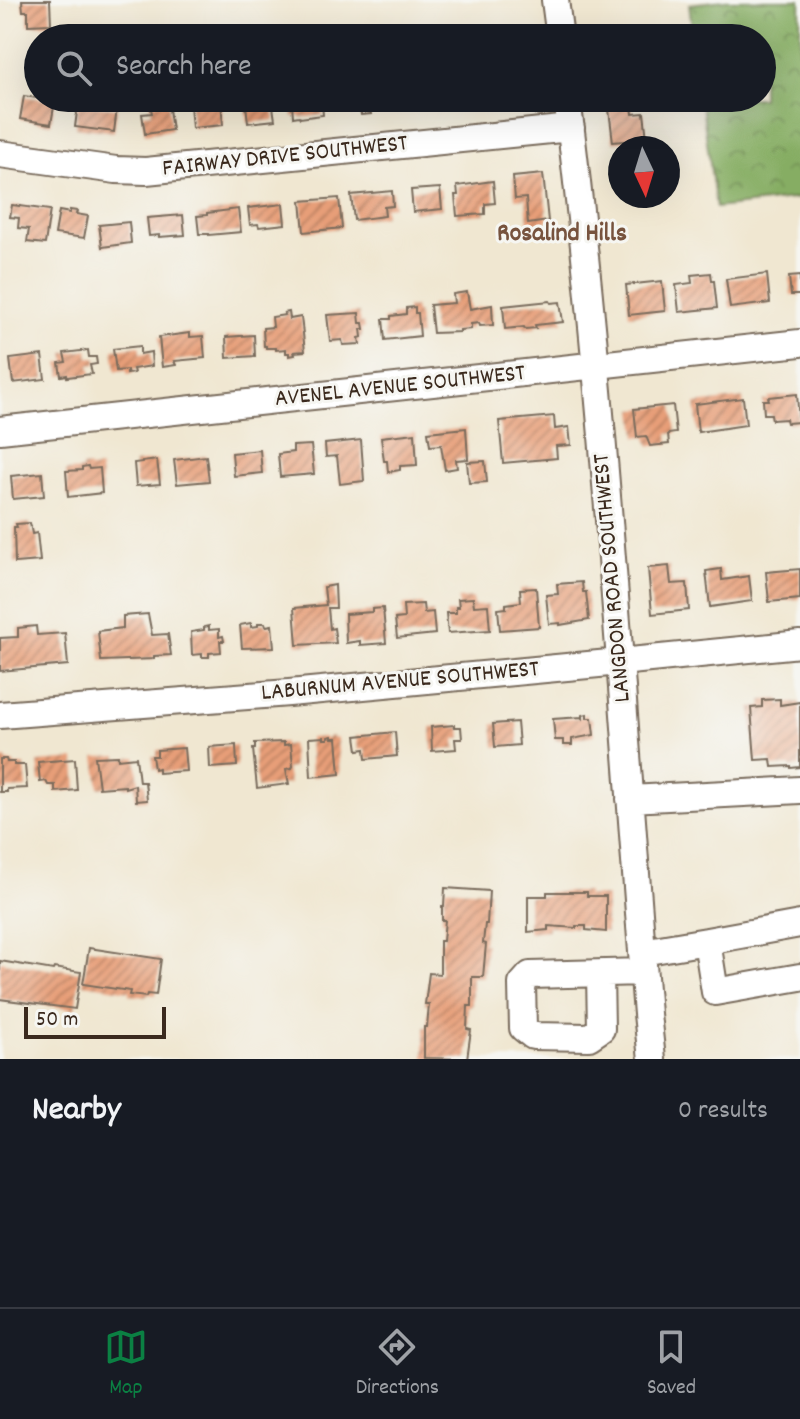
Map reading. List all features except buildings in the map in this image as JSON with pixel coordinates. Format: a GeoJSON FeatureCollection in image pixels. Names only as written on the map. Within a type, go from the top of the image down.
{"type":"FeatureCollection","features":[{"type":"Feature","properties":{"kind":"street"},"geometry":{"type":"LineString","coordinates":[[555,0],[558,24]]}},
{"type":"Feature","properties":{"kind":"street","name":"LANGDON ROAD SOUTHWEST"},"geometry":{"type":"LineString","coordinates":[[569,112],[595,365],[652,1059]]}},
{"type":"Feature","properties":{"kind":"street","name":"FAIRWAY DRIVE SOUTHWEST"},"geometry":{"type":"LineString","coordinates":[[0,154],[116,170],[146,171],[571,128]]}},
{"type":"Feature","properties":{"kind":"street","name":"AVENEL AVENUE SOUTHWEST"},"geometry":{"type":"LineString","coordinates":[[0,430],[800,343]]}},
{"type":"Feature","properties":{"kind":"street","name":"LABURNUM AVENUE SOUTHWEST"},"geometry":{"type":"LineString","coordinates":[[0,715],[289,693],[800,644]]}},
{"type":"Feature","properties":{"kind":"street"},"geometry":{"type":"LineString","coordinates":[[630,799],[800,790]]}},
{"type":"Feature","properties":{"kind":"street"},"geometry":{"type":"LineString","coordinates":[[600,974],[707,941],[800,924]]}},
{"type":"Feature","properties":{"kind":"street"},"geometry":{"type":"LineString","coordinates":[[707,941],[715,992],[800,977]]}},
{"type":"Feature","properties":{"kind":"green space"},"geometry":{"type":"Polygon","coordinates":[[[727,0],[800,0],[800,198],[716,208],[703,112],[776,112],[776,24],[691,24],[689,4],[727,0]]]}},
{"type":"Feature","properties":{"kind":"district","name":"Rosalind Hills"},"geometry":{"type":"Point","coordinates":[562,234]}}]}
